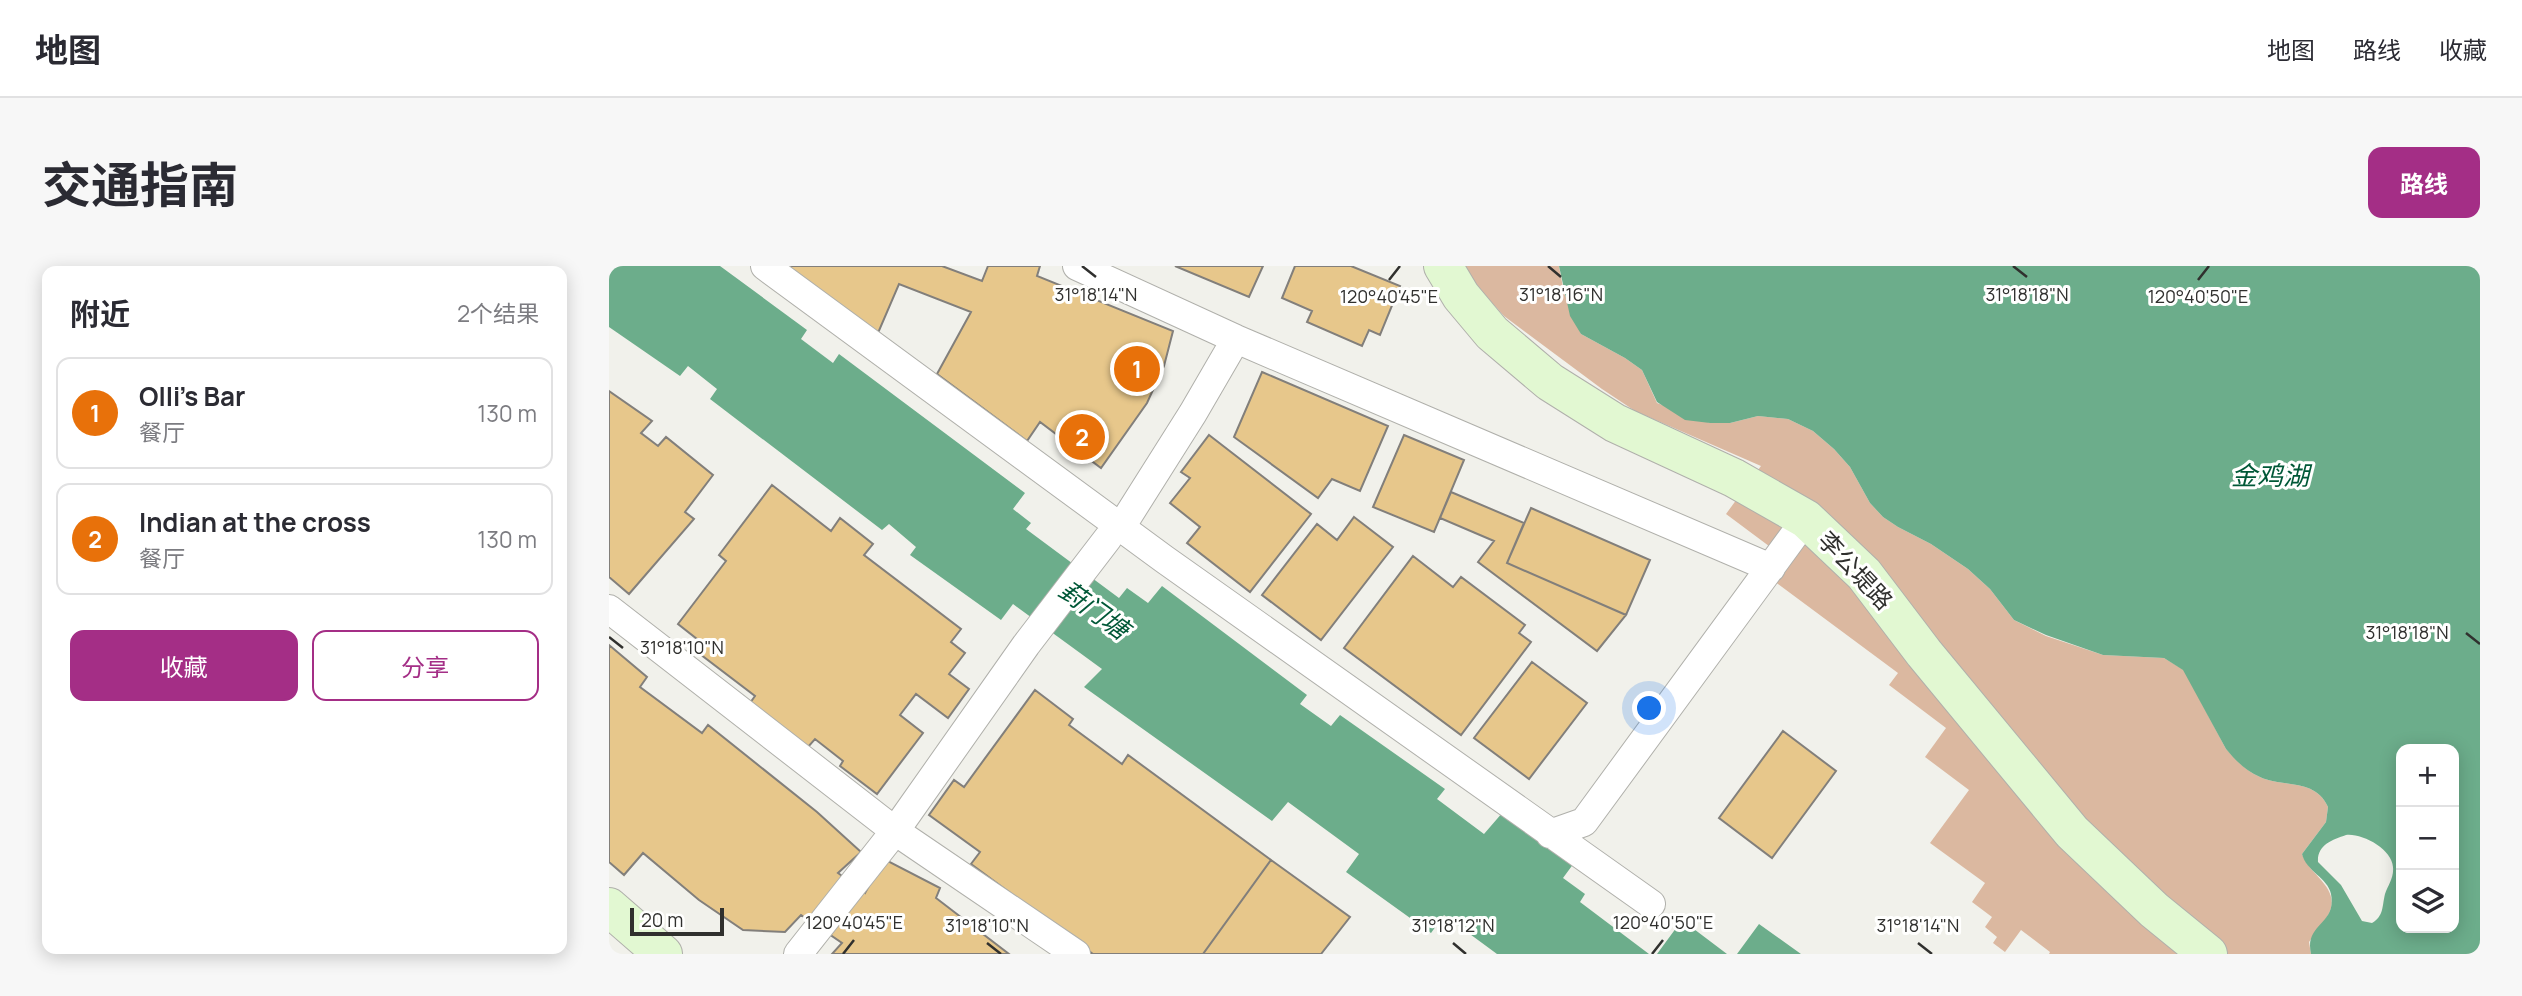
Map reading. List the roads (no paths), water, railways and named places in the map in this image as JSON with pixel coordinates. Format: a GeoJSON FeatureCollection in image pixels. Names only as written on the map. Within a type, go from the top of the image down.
{"type":"FeatureCollection","features":[{"type":"Feature","properties":{"kind":"street"},"geometry":{"type":"LineString","coordinates":[[765,266],[1075,493],[1114,533],[1164,559],[1651,904]]}},
{"type":"Feature","properties":{"kind":"street"},"geometry":{"type":"LineString","coordinates":[[1077,266],[1236,339],[1771,568]]}},
{"type":"Feature","properties":{"kind":"street","name":"李公堤路"},"geometry":{"type":"LineString","coordinates":[[1443,266],[1461,296],[1492,333],[1551,382],[1615,423],[1734,478],[1806,519],[1864,574],[1924,653],[2072,832],[2154,910],[2208,954]]}},
{"type":"Feature","properties":{"kind":"street"},"geometry":{"type":"LineString","coordinates":[[798,954],[895,831],[1026,645],[1114,533],[1193,413],[1236,339]]}},
{"type":"Feature","properties":{"kind":"street"},"geometry":{"type":"LineString","coordinates":[[1551,834],[1584,822],[1806,519]]}},
{"type":"Feature","properties":{"kind":"street"},"geometry":{"type":"LineString","coordinates":[[609,609],[895,831],[1076,954]]}},
{"type":"Feature","properties":{"kind":"street"},"geometry":{"type":"LineString","coordinates":[[609,907],[663,954]]}},
{"type":"Feature","properties":{"kind":"street"},"geometry":{"type":"LineString","coordinates":[[609,936],[632,954]]}},
{"type":"Feature","properties":{"kind":"water","name":"葑门塘"},"geometry":{"type":"Polygon","coordinates":[[[609,266],[720,266],[807,330],[801,339],[833,363],[839,354],[1025,493],[1013,509],[1031,523],[1026,529],[1119,598],[1127,588],[1148,603],[1162,586],[1307,695],[1300,704],[1331,726],[1340,715],[1445,789],[1437,799],[1484,834],[1503,812],[1574,863],[1563,878],[1585,894],[1580,902],[1649,954],[1497,954],[1444,915],[1431,933],[1346,872],[1359,854],[1288,802],[1272,821],[1084,687],[1102,669],[1013,604],[1001,620],[910,555],[916,547],[889,524],[882,530],[710,399],[717,389],[688,366],[680,376],[609,327],[609,266]]]}},
{"type":"Feature","properties":{"kind":"water","name":"金鸡湖"},"geometry":{"type":"Polygon","coordinates":[[[1559,266],[2480,266],[2480,954],[2311,954],[2312,936],[2332,904],[2326,883],[2308,865],[2302,854],[2326,822],[2328,807],[2315,792],[2298,785],[2260,777],[2237,761],[2226,749],[2183,670],[2164,658],[2103,655],[2046,635],[2014,620],[1990,589],[1968,569],[1883,517],[1870,503],[1850,467],[1813,431],[1788,419],[1758,416],[1730,423],[1685,420],[1657,402],[1642,370],[1581,334],[1570,316],[1559,266]],[[2353,835],[2331,841],[2323,847],[2318,862],[2341,885],[2362,921],[2372,923],[2382,910],[2393,867],[2382,848],[2353,835]]]}},
{"type":"Feature","properties":{"kind":"water"},"geometry":{"type":"Polygon","coordinates":[[[1682,920],[1727,954],[1657,954],[1682,920]]]}},
{"type":"Feature","properties":{"kind":"water"},"geometry":{"type":"Polygon","coordinates":[[[1759,924],[1801,954],[1737,954],[1759,924]]]}},
{"type":"Feature","properties":{"kind":"place","name":"Olli's Bar"},"geometry":{"type":"Point","coordinates":[1137,369]}},
{"type":"Feature","properties":{"kind":"place","name":"Indian at the cross"},"geometry":{"type":"Point","coordinates":[1082,437]}}]}
